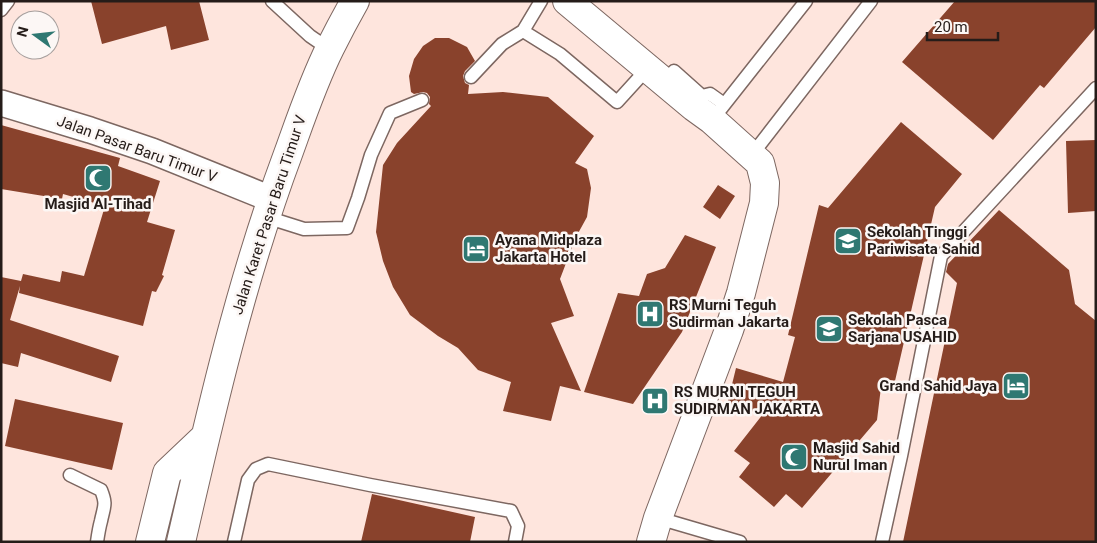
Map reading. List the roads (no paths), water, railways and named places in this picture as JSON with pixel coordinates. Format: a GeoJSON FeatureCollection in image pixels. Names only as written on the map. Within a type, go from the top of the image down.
{"type":"FeatureCollection","features":[{"type":"Feature","properties":{"kind":"street","name":"Jalan Karet Pasar Baru Timur V"},"geometry":{"type":"LineString","coordinates":[[185,541],[205,437],[237,310],[268,208],[308,99],[329,49],[355,1]]}},
{"type":"Feature","properties":{"kind":"street"},"geometry":{"type":"LineString","coordinates":[[567,1],[708,107],[751,156],[760,163],[764,183],[764,203],[744,284],[729,330],[655,530]]}},
{"type":"Feature","properties":{"kind":"street","name":"Jalan Pasar Baru Timur V"},"geometry":{"type":"LineString","coordinates":[[1,103],[152,151],[268,208]]}},
{"type":"Feature","properties":{"kind":"street"},"geometry":{"type":"LineString","coordinates":[[150,542],[167,472],[205,437]]}},
{"type":"Feature","properties":{"kind":"lane"},"geometry":{"type":"LineString","coordinates":[[1,10],[8,1]]}},
{"type":"Feature","properties":{"kind":"lane"},"geometry":{"type":"LineString","coordinates":[[272,1],[310,36],[329,49]]}},
{"type":"Feature","properties":{"kind":"lane"},"geometry":{"type":"LineString","coordinates":[[471,77],[502,44],[524,31],[541,1]]}},
{"type":"Feature","properties":{"kind":"lane"},"geometry":{"type":"LineString","coordinates":[[708,107],[806,1]]}},
{"type":"Feature","properties":{"kind":"lane"},"geometry":{"type":"LineString","coordinates":[[751,156],[871,1]]}},
{"type":"Feature","properties":{"kind":"lane"},"geometry":{"type":"LineString","coordinates":[[524,31],[560,54],[617,102],[661,70]]}},
{"type":"Feature","properties":{"kind":"lane"},"geometry":{"type":"LineString","coordinates":[[882,542],[902,456],[941,256],[1096,88]]}},
{"type":"Feature","properties":{"kind":"lane"},"geometry":{"type":"LineString","coordinates":[[268,208],[304,229],[347,228],[371,155],[390,113],[422,100]]}},
{"type":"Feature","properties":{"kind":"lane"},"geometry":{"type":"LineString","coordinates":[[234,542],[248,480],[256,469],[268,464],[511,511],[518,526],[515,542]]}},
{"type":"Feature","properties":{"kind":"lane"},"geometry":{"type":"LineString","coordinates":[[70,475],[101,490],[105,499],[105,508],[97,542]]}},
{"type":"Feature","properties":{"kind":"lane"},"geometry":{"type":"LineString","coordinates":[[655,530],[740,542]]}},
{"type":"Feature","properties":{"kind":"place","name":"Masjid Al-Tihad"},"geometry":{"type":"Point","coordinates":[98,178]}},
{"type":"Feature","properties":{"kind":"place","name":"Sekolah Tinggi Pariwisata Sahid"},"geometry":{"type":"Point","coordinates":[848,241]}},
{"type":"Feature","properties":{"kind":"place","name":"Ayana Midplaza Jakarta Hotel"},"geometry":{"type":"Point","coordinates":[476,249]}},
{"type":"Feature","properties":{"kind":"place","name":"RS Murni Teguh Sudirman Jakarta"},"geometry":{"type":"Point","coordinates":[650,314]}},
{"type":"Feature","properties":{"kind":"place","name":"Sekolah Pasca Sarjana USAHID"},"geometry":{"type":"Point","coordinates":[829,329]}},
{"type":"Feature","properties":{"kind":"place","name":"Grand Sahid Jaya"},"geometry":{"type":"Point","coordinates":[1016,386]}},
{"type":"Feature","properties":{"kind":"place","name":"RS MURNI TEGUH SUDIRMAN JAKARTA"},"geometry":{"type":"Point","coordinates":[655,401]}},
{"type":"Feature","properties":{"kind":"place","name":"Masjid Sahid Nurul Iman"},"geometry":{"type":"Point","coordinates":[794,457]}}]}
